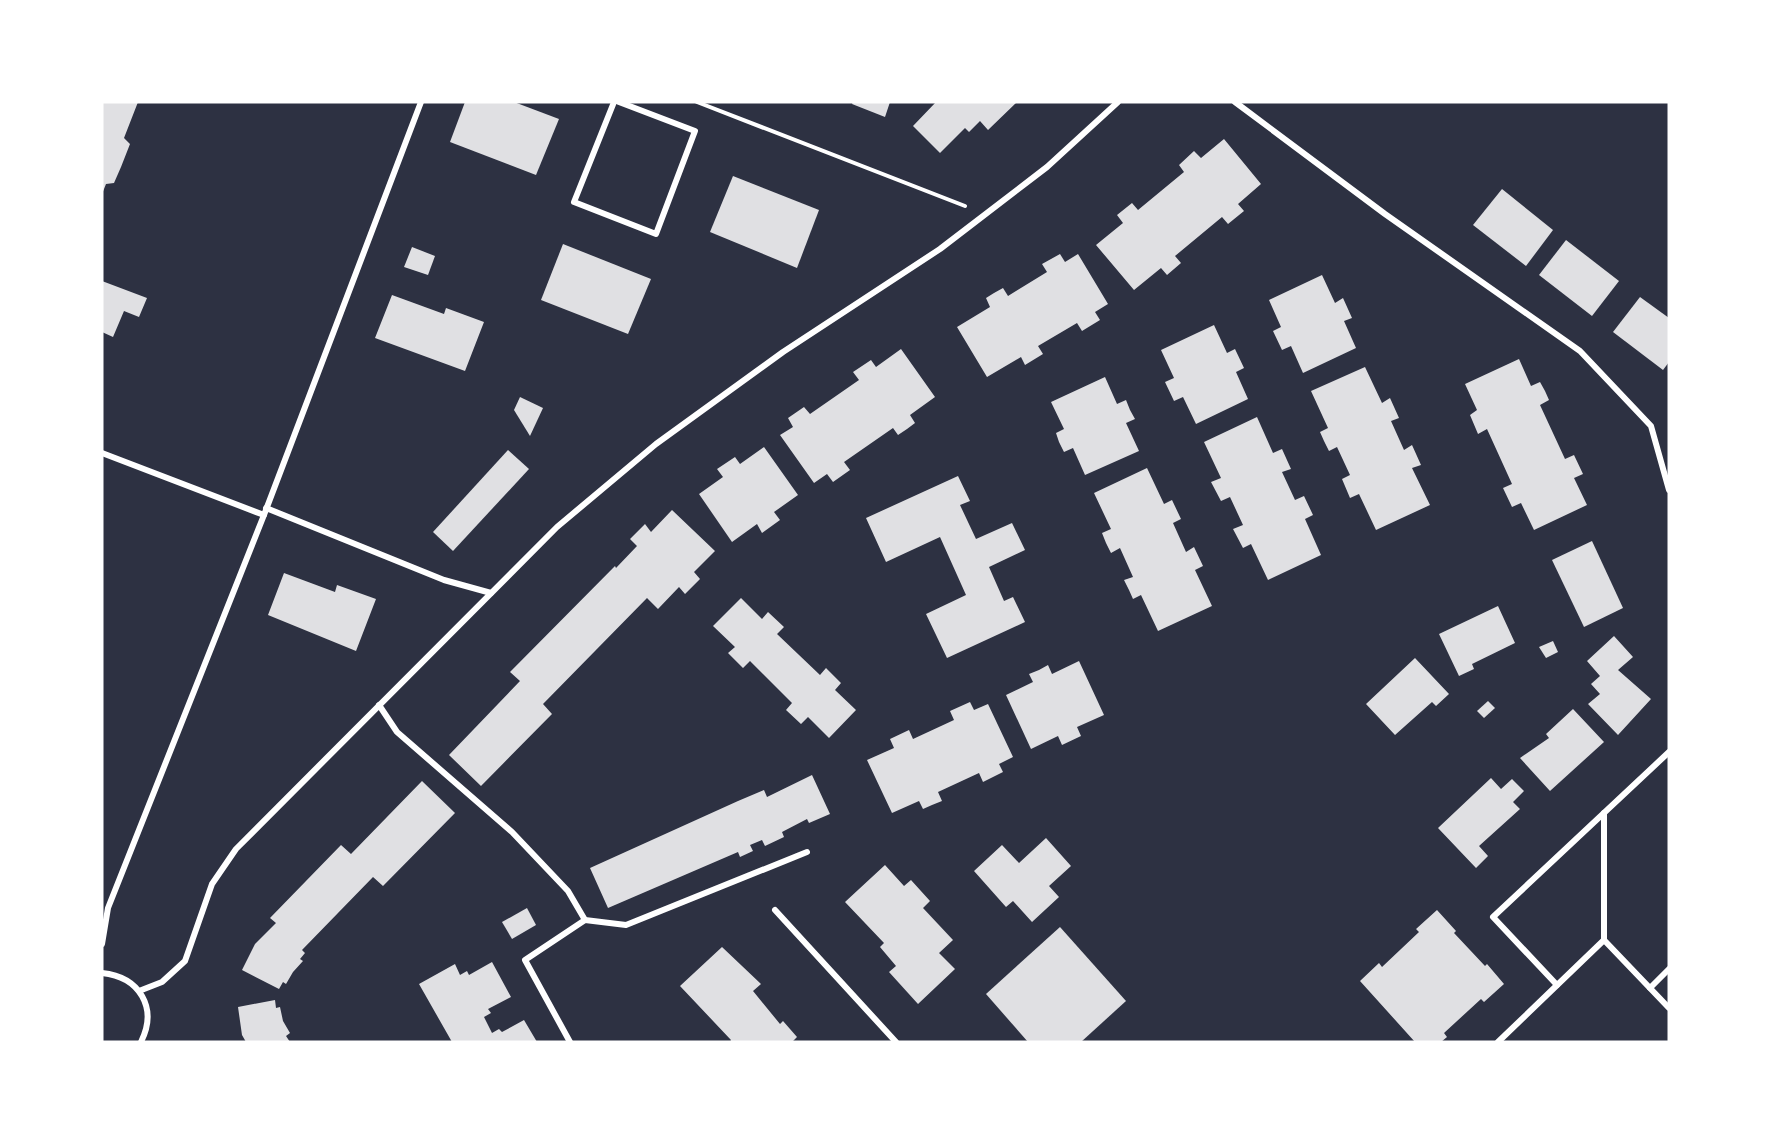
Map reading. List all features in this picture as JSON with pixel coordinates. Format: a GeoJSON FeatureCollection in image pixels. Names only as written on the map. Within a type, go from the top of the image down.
{"type":"FeatureCollection","features":[{"type":"Feature","properties":{"kind":"street"},"geometry":{"type":"LineString","coordinates":[[102,944],[108,908],[265,512],[421,102]]}},
{"type":"Feature","properties":{"kind":"street"},"geometry":{"type":"LineString","coordinates":[[614,102],[574,202],[656,234],[695,131],[619,102]]}},
{"type":"Feature","properties":{"kind":"street"},"geometry":{"type":"LineString","coordinates":[[139,991],[162,982],[185,961],[212,884],[236,849],[557,527],[656,444],[783,352],[940,249],[1047,167],[1118,102]]}},
{"type":"Feature","properties":{"kind":"street"},"geometry":{"type":"LineString","coordinates":[[1235,102],[1385,214],[1580,351],[1651,426],[1669,490]]}},
{"type":"Feature","properties":{"kind":"street"},"geometry":{"type":"LineString","coordinates":[[102,453],[444,580],[491,593]]}},
{"type":"Feature","properties":{"kind":"street"},"geometry":{"type":"LineString","coordinates":[[379,705],[398,732],[512,832],[560,882],[585,920]]}},
{"type":"Feature","properties":{"kind":"street"},"geometry":{"type":"LineString","coordinates":[[1557,985],[1493,917],[1669,752]]}},
{"type":"Feature","properties":{"kind":"street"},"geometry":{"type":"LineString","coordinates":[[1604,813],[1604,940],[1669,1008]]}},
{"type":"Feature","properties":{"kind":"street"},"geometry":{"type":"LineString","coordinates":[[570,1042],[525,960],[585,920],[626,925],[807,852]]}},
{"type":"Feature","properties":{"kind":"street"},"geometry":{"type":"LineString","coordinates":[[775,909],[896,1042]]}},
{"type":"Feature","properties":{"kind":"street"},"geometry":{"type":"LineString","coordinates":[[1498,1042],[1604,940]]}},
{"type":"Feature","properties":{"kind":"street"},"geometry":{"type":"LineString","coordinates":[[1650,988],[1669,969]]}},
{"type":"Feature","properties":{"kind":"street"},"geometry":{"type":"LineString","coordinates":[[102,974],[114,974],[127,980],[139,991],[148,1013],[147,1029],[141,1042]]}},
{"type":"Feature","properties":{"kind":"path"},"geometry":{"type":"LineString","coordinates":[[697,102],[986,214]]}},
{"type":"Feature","properties":{"kind":"building"},"geometry":{"type":"Polygon","coordinates":[[[102,102],[138,102],[124,138],[130,144],[114,183],[106,184],[102,194],[102,102]]]}},
{"type":"Feature","properties":{"kind":"building"},"geometry":{"type":"Polygon","coordinates":[[[465,102],[514,102],[559,119],[536,175],[450,142],[465,102]]]}},
{"type":"Feature","properties":{"kind":"building"},"geometry":{"type":"Polygon","coordinates":[[[853,102],[890,102],[885,117],[852,104],[853,102]]]}},
{"type":"Feature","properties":{"kind":"building"},"geometry":{"type":"Polygon","coordinates":[[[936,102],[1017,102],[988,130],[980,121],[969,132],[965,128],[940,153],[913,126],[936,102]]]}},
{"type":"Feature","properties":{"kind":"building"},"geometry":{"type":"Polygon","coordinates":[[[1224,139],[1261,184],[1238,204],[1244,211],[1228,224],[1222,217],[1175,256],[1181,263],[1167,275],[1161,268],[1134,290],[1096,245],[1123,223],[1117,215],[1132,203],[1138,210],[1184,172],[1179,165],[1194,151],[1201,158],[1224,139]]]}},
{"type":"Feature","properties":{"kind":"building"},"geometry":{"type":"Polygon","coordinates":[[[733,176],[819,210],[797,268],[710,232],[733,176]]]}},
{"type":"Feature","properties":{"kind":"building"},"geometry":{"type":"Polygon","coordinates":[[[1502,189],[1553,230],[1526,266],[1473,225],[1502,189]]]}},
{"type":"Feature","properties":{"kind":"building"},"geometry":{"type":"Polygon","coordinates":[[[1566,240],[1619,281],[1592,316],[1539,275],[1566,240]]]}},
{"type":"Feature","properties":{"kind":"building"},"geometry":{"type":"Polygon","coordinates":[[[563,244],[651,279],[628,334],[541,300],[563,244]]]}},
{"type":"Feature","properties":{"kind":"building"},"geometry":{"type":"Polygon","coordinates":[[[412,247],[435,256],[428,275],[404,267],[412,247]]]}},
{"type":"Feature","properties":{"kind":"building"},"geometry":{"type":"Polygon","coordinates":[[[1060,254],[1065,262],[1078,254],[1108,304],[1095,312],[1100,320],[1082,331],[1077,323],[1038,346],[1043,354],[1025,365],[1021,357],[987,377],[957,327],[990,307],[986,298],[994,293],[1003,288],[1008,296],[1047,272],[1042,264],[1060,254]]]}},
{"type":"Feature","properties":{"kind":"building"},"geometry":{"type":"Polygon","coordinates":[[[1322,275],[1335,303],[1343,298],[1352,318],[1344,321],[1356,348],[1303,373],[1291,346],[1282,350],[1273,331],[1281,327],[1269,300],[1322,275]]]}},
{"type":"Feature","properties":{"kind":"building"},"geometry":{"type":"Polygon","coordinates":[[[102,281],[147,298],[139,317],[124,311],[113,337],[102,332],[102,281]]]}},
{"type":"Feature","properties":{"kind":"building"},"geometry":{"type":"Polygon","coordinates":[[[392,295],[444,314],[446,308],[484,322],[465,371],[375,338],[392,295]]]}},
{"type":"Feature","properties":{"kind":"building"},"geometry":{"type":"Polygon","coordinates":[[[1640,297],[1669,318],[1669,362],[1663,370],[1613,332],[1640,297]]]}},
{"type":"Feature","properties":{"kind":"building"},"geometry":{"type":"Polygon","coordinates":[[[1214,325],[1227,353],[1235,349],[1244,368],[1236,372],[1248,399],[1196,424],[1183,397],[1174,401],[1165,382],[1174,378],[1161,350],[1214,325]]]}},
{"type":"Feature","properties":{"kind":"building"},"geometry":{"type":"Polygon","coordinates":[[[901,349],[935,397],[910,415],[915,423],[907,429],[898,435],[893,428],[844,462],[850,470],[833,482],[827,474],[814,483],[780,435],[793,427],[788,418],[804,407],[810,414],[859,380],[853,372],[871,360],[876,367],[901,349]]]}},
{"type":"Feature","properties":{"kind":"building"},"geometry":{"type":"Polygon","coordinates":[[[1519,359],[1531,386],[1540,382],[1545,391],[1549,400],[1540,405],[1565,459],[1574,455],[1583,474],[1574,478],[1587,505],[1534,530],[1521,503],[1512,507],[1503,488],[1512,484],[1487,429],[1478,434],[1470,415],[1477,410],[1465,384],[1519,359]]]}},
{"type":"Feature","properties":{"kind":"building"},"geometry":{"type":"Polygon","coordinates":[[[1365,367],[1382,403],[1390,398],[1399,418],[1391,421],[1404,450],[1412,445],[1421,465],[1412,468],[1430,505],[1376,530],[1359,494],[1350,498],[1342,479],[1350,475],[1337,447],[1329,451],[1324,441],[1320,432],[1328,428],[1311,391],[1365,367]]]}},
{"type":"Feature","properties":{"kind":"building"},"geometry":{"type":"Polygon","coordinates":[[[1105,377],[1117,404],[1126,400],[1135,419],[1126,423],[1139,451],[1085,475],[1073,448],[1064,452],[1059,442],[1056,433],[1064,429],[1051,402],[1105,377]]]}},
{"type":"Feature","properties":{"kind":"building"},"geometry":{"type":"Polygon","coordinates":[[[520,397],[543,408],[530,436],[514,410],[520,397]]]}},
{"type":"Feature","properties":{"kind":"building"},"geometry":{"type":"Polygon","coordinates":[[[1257,417],[1273,453],[1282,449],[1291,469],[1282,472],[1295,500],[1304,496],[1313,515],[1305,519],[1321,555],[1268,580],[1251,544],[1243,548],[1233,529],[1243,525],[1230,497],[1221,501],[1211,482],[1221,478],[1204,442],[1257,417]]]}},
{"type":"Feature","properties":{"kind":"building"},"geometry":{"type":"Polygon","coordinates":[[[764,447],[798,495],[774,512],[780,520],[762,533],[757,524],[732,542],[699,494],[723,477],[717,469],[735,457],[740,464],[764,447]]]}},
{"type":"Feature","properties":{"kind":"building"},"geometry":{"type":"Polygon","coordinates":[[[508,450],[529,469],[453,551],[433,532],[508,450]]]}},
{"type":"Feature","properties":{"kind":"building"},"geometry":{"type":"Polygon","coordinates":[[[1147,468],[1164,504],[1172,500],[1181,519],[1173,523],[1186,552],[1194,547],[1203,566],[1195,570],[1212,606],[1158,631],[1141,595],[1133,599],[1124,580],[1133,577],[1120,548],[1111,553],[1106,543],[1102,533],[1111,529],[1094,493],[1147,468]]]}},
{"type":"Feature","properties":{"kind":"building"},"geometry":{"type":"Polygon","coordinates":[[[958,476],[970,501],[960,505],[976,539],[1012,523],[1025,550],[989,567],[1004,601],[1013,597],[1025,622],[947,658],[926,614],[966,595],[940,537],[886,562],[866,518],[958,476]]]}},
{"type":"Feature","properties":{"kind":"building"},"geometry":{"type":"Polygon","coordinates":[[[672,510],[715,551],[694,572],[700,579],[685,594],[679,587],[658,609],[647,598],[543,704],[552,714],[481,786],[449,755],[520,681],[510,672],[637,546],[630,539],[645,524],[651,532],[672,510]]]}},
{"type":"Feature","properties":{"kind":"building"},"geometry":{"type":"Polygon","coordinates":[[[1592,541],[1623,608],[1584,627],[1552,560],[1592,541]]]}},
{"type":"Feature","properties":{"kind":"building"},"geometry":{"type":"Polygon","coordinates":[[[284,573],[335,592],[337,585],[376,599],[356,651],[268,615],[284,573]]]}},
{"type":"Feature","properties":{"kind":"building"},"geometry":{"type":"Polygon","coordinates":[[[741,598],[762,619],[768,612],[784,627],[777,634],[820,675],[826,668],[841,683],[835,690],[856,710],[829,738],[808,717],[801,724],[786,710],[792,703],[750,661],[743,668],[728,653],[735,647],[713,626],[741,598]]]}},
{"type":"Feature","properties":{"kind":"building"},"geometry":{"type":"Polygon","coordinates":[[[1498,606],[1515,643],[1472,664],[1474,669],[1459,676],[1439,634],[1498,606]]]}},
{"type":"Feature","properties":{"kind":"building"},"geometry":{"type":"Polygon","coordinates":[[[1614,636],[1633,657],[1618,670],[1651,699],[1618,735],[1588,704],[1600,694],[1591,684],[1600,676],[1587,661],[1614,636]]]}},
{"type":"Feature","properties":{"kind":"building"},"geometry":{"type":"Polygon","coordinates":[[[1553,641],[1558,652],[1546,658],[1539,647],[1553,641]]]}},
{"type":"Feature","properties":{"kind":"building"},"geometry":{"type":"Polygon","coordinates":[[[1415,658],[1449,694],[1436,706],[1432,702],[1395,735],[1366,704],[1415,658]]]}},
{"type":"Feature","properties":{"kind":"building"},"geometry":{"type":"Polygon","coordinates":[[[1079,661],[1104,715],[1077,727],[1081,736],[1062,745],[1058,736],[1031,749],[1006,695],[1033,682],[1029,674],[1048,665],[1052,674],[1079,661]]]}},
{"type":"Feature","properties":{"kind":"building"},"geometry":{"type":"Polygon","coordinates":[[[1488,701],[1495,708],[1484,718],[1477,711],[1488,701]]]}},
{"type":"Feature","properties":{"kind":"building"},"geometry":{"type":"Polygon","coordinates":[[[970,702],[974,710],[988,704],[1013,757],[999,764],[1003,772],[983,782],[979,773],[938,792],[942,801],[923,809],[919,801],[892,813],[867,760],[894,748],[890,739],[909,730],[913,739],[954,720],[950,711],[970,702]]]}},
{"type":"Feature","properties":{"kind":"building"},"geometry":{"type":"Polygon","coordinates":[[[1573,709],[1604,742],[1550,791],[1520,758],[1549,738],[1546,734],[1573,709]]]}},
{"type":"Feature","properties":{"kind":"building"},"geometry":{"type":"Polygon","coordinates":[[[812,775],[830,814],[809,823],[807,819],[782,832],[784,837],[765,846],[762,840],[750,845],[753,851],[740,857],[738,852],[608,908],[590,868],[764,790],[767,797],[812,775]]]}},
{"type":"Feature","properties":{"kind":"building"},"geometry":{"type":"Polygon","coordinates":[[[1491,778],[1501,789],[1512,779],[1524,791],[1513,802],[1520,809],[1479,846],[1488,856],[1476,868],[1438,828],[1491,778]]]}},
{"type":"Feature","properties":{"kind":"building"},"geometry":{"type":"Polygon","coordinates":[[[422,781],[455,813],[383,886],[373,877],[302,950],[305,953],[300,959],[303,961],[286,984],[283,982],[279,989],[242,970],[255,944],[276,923],[270,918],[341,845],[351,854],[422,781]]]}},
{"type":"Feature","properties":{"kind":"building"},"geometry":{"type":"Polygon","coordinates":[[[1046,838],[1071,866],[1049,886],[1059,897],[1032,922],[1013,901],[1006,907],[974,871],[1002,845],[1019,863],[1046,838]]]}},
{"type":"Feature","properties":{"kind":"building"},"geometry":{"type":"Polygon","coordinates":[[[885,865],[904,886],[911,880],[930,901],[923,908],[953,940],[939,953],[955,969],[918,1004],[889,972],[896,966],[880,947],[884,943],[845,902],[885,865]]]}},
{"type":"Feature","properties":{"kind":"building"},"geometry":{"type":"Polygon","coordinates":[[[527,908],[536,925],[512,939],[502,922],[527,908]]]}},
{"type":"Feature","properties":{"kind":"building"},"geometry":{"type":"Polygon","coordinates":[[[1437,910],[1456,931],[1454,933],[1485,966],[1487,964],[1504,984],[1484,1002],[1481,999],[1444,1033],[1447,1037],[1441,1042],[1415,1042],[1360,981],[1379,963],[1382,967],[1419,932],[1416,929],[1437,910]]]}},
{"type":"Feature","properties":{"kind":"building"},"geometry":{"type":"Polygon","coordinates":[[[1060,927],[1126,1001],[1081,1042],[1028,1042],[986,994],[1060,927]]]}},
{"type":"Feature","properties":{"kind":"building"},"geometry":{"type":"Polygon","coordinates":[[[722,947],[761,984],[753,991],[780,1024],[783,1021],[797,1037],[792,1042],[730,1042],[731,1040],[680,986],[722,947]]]}},
{"type":"Feature","properties":{"kind":"building"},"geometry":{"type":"Polygon","coordinates":[[[492,962],[511,997],[488,1009],[491,1013],[484,1017],[492,1033],[499,1029],[502,1032],[524,1020],[537,1042],[452,1042],[419,984],[455,964],[460,975],[467,971],[469,975],[492,962]]]}},
{"type":"Feature","properties":{"kind":"building"},"geometry":{"type":"Polygon","coordinates":[[[275,1000],[276,1008],[280,1007],[283,1021],[290,1033],[286,1036],[290,1042],[246,1042],[242,1035],[238,1007],[275,1000]]]}}]}
